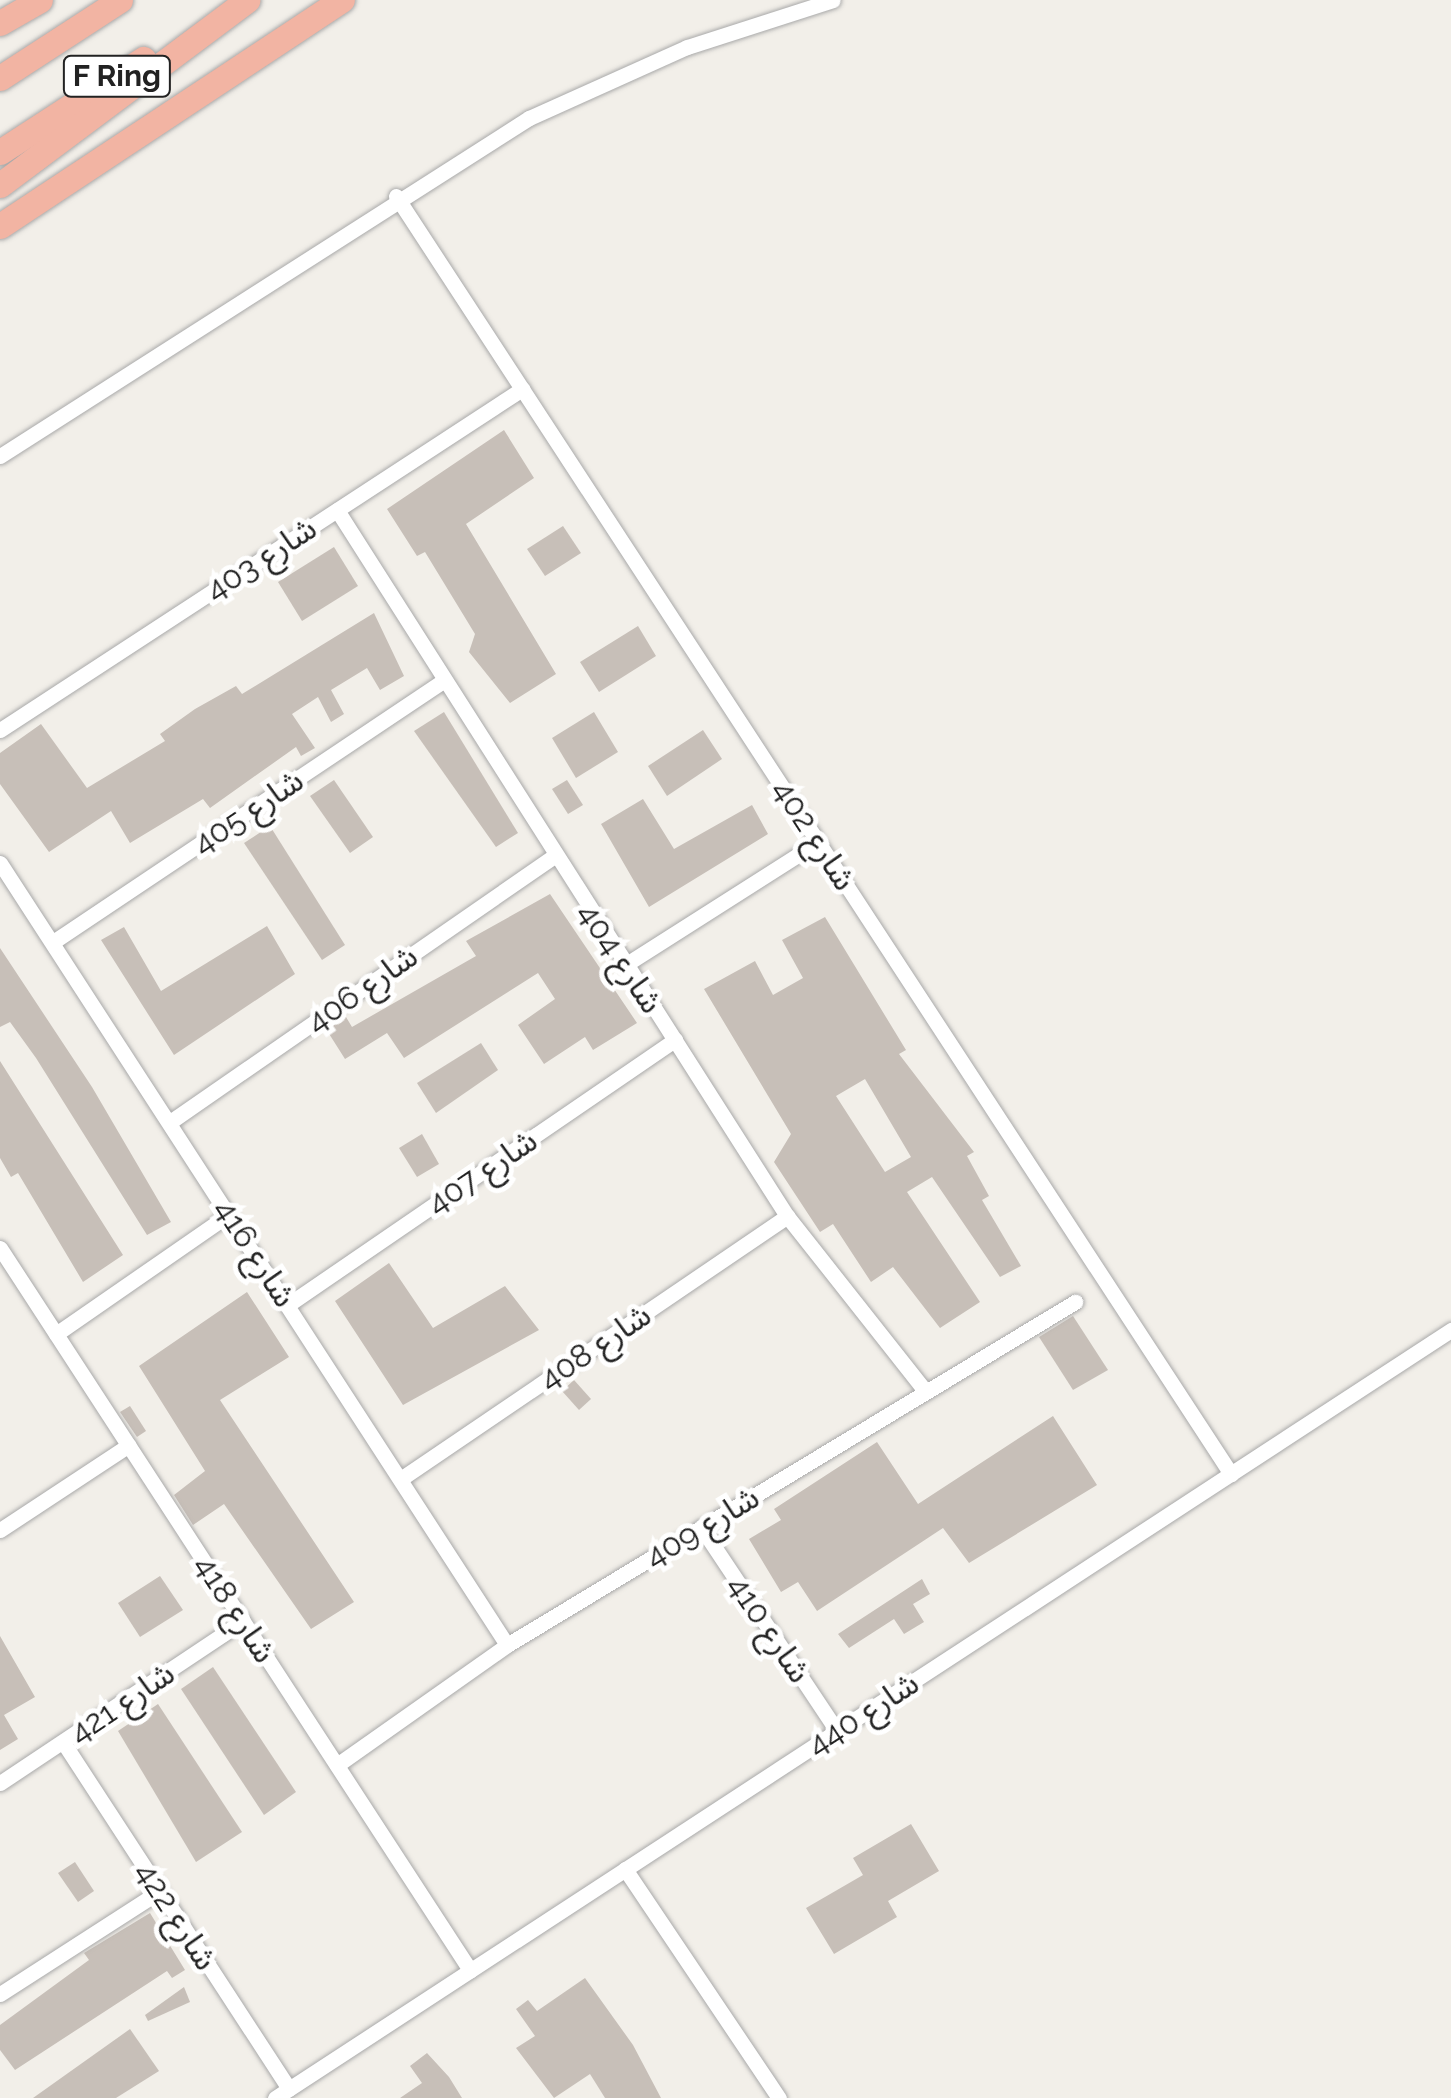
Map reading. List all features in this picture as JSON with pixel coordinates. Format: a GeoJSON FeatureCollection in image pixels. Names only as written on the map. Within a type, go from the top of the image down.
{"type":"FeatureCollection","features":[{"type":"Feature","properties":{"kind":"highway"},"geometry":{"type":"LineString","coordinates":[[0,22],[25,0]]}},
{"type":"Feature","properties":{"kind":"highway"},"geometry":{"type":"LineString","coordinates":[[0,22],[40,0]]}},
{"type":"Feature","properties":{"kind":"highway","name":"F Ring"},"geometry":{"type":"LineString","coordinates":[[0,78],[120,0]]}},
{"type":"Feature","properties":{"kind":"highway","name":"F Ring"},"geometry":{"type":"LineString","coordinates":[[0,152],[233,0]]}},
{"type":"Feature","properties":{"kind":"highway"},"geometry":{"type":"LineString","coordinates":[[0,185],[247,0]]}},
{"type":"Feature","properties":{"kind":"highway"},"geometry":{"type":"LineString","coordinates":[[0,226],[342,0]]}},
{"type":"Feature","properties":{"kind":"street"},"geometry":{"type":"LineString","coordinates":[[0,456],[396,196],[580,91],[834,0]]}},
{"type":"Feature","properties":{"kind":"street","name":"شارع 402"},"geometry":{"type":"LineString","coordinates":[[396,196],[1231,1474]]}},
{"type":"Feature","properties":{"kind":"street","name":"شارع 403"},"geometry":{"type":"LineString","coordinates":[[0,730],[522,389]]}},
{"type":"Feature","properties":{"kind":"street","name":"شارع 404"},"geometry":{"type":"LineString","coordinates":[[337,510],[553,857],[787,1216],[924,1391]]}},
{"type":"Feature","properties":{"kind":"street","name":"شارع 405"},"geometry":{"type":"LineString","coordinates":[[53,942],[442,682]]}},
{"type":"Feature","properties":{"kind":"street"},"geometry":{"type":"LineString","coordinates":[[625,965],[818,842]]}},
{"type":"Feature","properties":{"kind":"street","name":"شارع 406"},"geometry":{"type":"LineString","coordinates":[[170,1122],[553,857]]}},
{"type":"Feature","properties":{"kind":"street","name":"شارع 416"},"geometry":{"type":"LineString","coordinates":[[0,863],[402,1478],[507,1646]]}},
{"type":"Feature","properties":{"kind":"street","name":"شارع 407"},"geometry":{"type":"LineString","coordinates":[[289,1304],[675,1040]]}},
{"type":"Feature","properties":{"kind":"street"},"geometry":{"type":"LineString","coordinates":[[56,1334],[229,1214]]}},
{"type":"Feature","properties":{"kind":"street","name":"شارع 408"},"geometry":{"type":"LineString","coordinates":[[402,1478],[787,1216]]}},
{"type":"Feature","properties":{"kind":"street","name":"شارع 418"},"geometry":{"type":"LineString","coordinates":[[0,1248],[470,1970]]}},
{"type":"Feature","properties":{"kind":"street","name":"شارع 409"},"geometry":{"type":"LineString","coordinates":[[337,1765],[507,1646],[1074,1302]]}},
{"type":"Feature","properties":{"kind":"street","name":"شارع 440"},"geometry":{"type":"LineString","coordinates":[[282,2094],[1451,1330]]}},
{"type":"Feature","properties":{"kind":"street"},"geometry":{"type":"LineString","coordinates":[[0,1530],[129,1445]]}},
{"type":"Feature","properties":{"kind":"street","name":"شارع 410"},"geometry":{"type":"LineString","coordinates":[[701,1527],[837,1731]]}},
{"type":"Feature","properties":{"kind":"street","name":"شارع 421"},"geometry":{"type":"LineString","coordinates":[[0,1783],[244,1621]]}},
{"type":"Feature","properties":{"kind":"street","name":"شارع 422"},"geometry":{"type":"LineString","coordinates":[[63,1742],[160,1891],[282,2094]]}},
{"type":"Feature","properties":{"kind":"street"},"geometry":{"type":"LineString","coordinates":[[625,1868],[778,2098]]}},
{"type":"Feature","properties":{"kind":"street"},"geometry":{"type":"LineString","coordinates":[[0,1994],[160,1891]]}},
{"type":"Feature","properties":{"kind":"building"},"geometry":{"type":"Polygon","coordinates":[[[504,430],[534,478],[466,524],[556,674],[510,703],[469,652],[475,634],[425,552],[417,556],[387,509],[504,430]]]}},
{"type":"Feature","properties":{"kind":"building"},"geometry":{"type":"Polygon","coordinates":[[[563,526],[581,553],[545,576],[527,549],[563,526]]]}},
{"type":"Feature","properties":{"kind":"building"},"geometry":{"type":"Polygon","coordinates":[[[334,547],[358,586],[302,621],[278,582],[334,547]]]}},
{"type":"Feature","properties":{"kind":"building"},"geometry":{"type":"Polygon","coordinates":[[[374,613],[404,676],[380,690],[367,668],[331,690],[344,714],[331,722],[318,697],[292,714],[315,748],[301,756],[296,747],[210,808],[203,799],[130,843],[111,811],[49,852],[0,784],[0,753],[41,724],[87,788],[165,741],[160,734],[195,709],[236,686],[242,694],[374,613]]]}},
{"type":"Feature","properties":{"kind":"building"},"geometry":{"type":"Polygon","coordinates":[[[638,626],[656,656],[599,692],[580,662],[638,626]]]}},
{"type":"Feature","properties":{"kind":"building"},"geometry":{"type":"Polygon","coordinates":[[[444,712],[518,833],[496,847],[414,731],[444,712]]]}},
{"type":"Feature","properties":{"kind":"building"},"geometry":{"type":"Polygon","coordinates":[[[594,712],[618,752],[576,778],[552,738],[594,712]]]}},
{"type":"Feature","properties":{"kind":"building"},"geometry":{"type":"Polygon","coordinates":[[[703,730],[722,759],[667,796],[648,766],[703,730]]]}},
{"type":"Feature","properties":{"kind":"building"},"geometry":{"type":"Polygon","coordinates":[[[334,780],[373,837],[350,853],[310,796],[334,780]]]}},
{"type":"Feature","properties":{"kind":"building"},"geometry":{"type":"Polygon","coordinates":[[[567,780],[583,805],[568,814],[552,789],[567,780]]]}},
{"type":"Feature","properties":{"kind":"building"},"geometry":{"type":"Polygon","coordinates":[[[643,799],[674,849],[752,805],[768,834],[649,907],[601,824],[643,799]]]}},
{"type":"Feature","properties":{"kind":"building"},"geometry":{"type":"Polygon","coordinates":[[[270,826],[345,945],[322,960],[244,843],[270,826]]]}},
{"type":"Feature","properties":{"kind":"building"},"geometry":{"type":"Polygon","coordinates":[[[550,894],[637,1023],[593,1050],[585,1037],[544,1064],[518,1025],[555,999],[538,973],[404,1058],[387,1033],[345,1059],[326,1029],[346,1017],[352,1027],[476,956],[466,941],[550,894]]]}},
{"type":"Feature","properties":{"kind":"building"},"geometry":{"type":"Polygon","coordinates":[[[825,917],[906,1050],[899,1054],[974,1152],[967,1156],[989,1196],[982,1200],[1021,1266],[1000,1277],[932,1177],[907,1192],[980,1302],[940,1328],[893,1267],[871,1282],[833,1224],[820,1232],[774,1162],[791,1134],[704,989],[755,961],[773,995],[803,978],[782,940],[825,917]],[[865,1079],[836,1096],[885,1172],[911,1157],[865,1079]]]}},
{"type":"Feature","properties":{"kind":"building"},"geometry":{"type":"Polygon","coordinates":[[[267,926],[295,974],[174,1055],[101,940],[124,927],[161,991],[267,926]]]}},
{"type":"Feature","properties":{"kind":"building"},"geometry":{"type":"Polygon","coordinates":[[[0,948],[92,1087],[171,1222],[147,1235],[36,1058],[10,1022],[0,1027],[0,948]]]}},
{"type":"Feature","properties":{"kind":"building"},"geometry":{"type":"Polygon","coordinates":[[[481,1043],[498,1070],[436,1113],[417,1083],[481,1043]]]}},
{"type":"Feature","properties":{"kind":"building"},"geometry":{"type":"Polygon","coordinates":[[[0,1061],[123,1255],[83,1282],[18,1173],[11,1177],[0,1158],[0,1061]]]}},
{"type":"Feature","properties":{"kind":"building"},"geometry":{"type":"Polygon","coordinates":[[[422,1134],[439,1164],[417,1177],[399,1148],[422,1134]]]}},
{"type":"Feature","properties":{"kind":"building"},"geometry":{"type":"Polygon","coordinates":[[[389,1263],[433,1328],[505,1286],[539,1330],[403,1405],[335,1301],[389,1263]]]}},
{"type":"Feature","properties":{"kind":"building"},"geometry":{"type":"Polygon","coordinates":[[[247,1292],[289,1357],[220,1400],[354,1602],[311,1629],[224,1504],[193,1525],[174,1495],[205,1471],[139,1366],[247,1292]]]}},
{"type":"Feature","properties":{"kind":"building"},"geometry":{"type":"Polygon","coordinates":[[[1073,1316],[1108,1370],[1073,1390],[1039,1337],[1073,1316]]]}},
{"type":"Feature","properties":{"kind":"building"},"geometry":{"type":"Polygon","coordinates":[[[574,1380],[591,1399],[579,1410],[562,1391],[574,1380]]]}},
{"type":"Feature","properties":{"kind":"building"},"geometry":{"type":"Polygon","coordinates":[[[130,1406],[146,1431],[137,1437],[120,1412],[130,1406]]]}},
{"type":"Feature","properties":{"kind":"building"},"geometry":{"type":"Polygon","coordinates":[[[1053,1416],[1097,1485],[969,1563],[943,1528],[817,1611],[798,1582],[781,1592],[749,1539],[781,1520],[774,1509],[877,1442],[918,1504],[1053,1416]]]}},
{"type":"Feature","properties":{"kind":"building"},"geometry":{"type":"Polygon","coordinates":[[[160,1576],[183,1610],[140,1637],[118,1603],[160,1576]]]}},
{"type":"Feature","properties":{"kind":"building"},"geometry":{"type":"Polygon","coordinates":[[[922,1579],[930,1594],[913,1604],[924,1622],[904,1634],[894,1619],[849,1648],[838,1634],[922,1579]]]}},
{"type":"Feature","properties":{"kind":"building"},"geometry":{"type":"Polygon","coordinates":[[[0,1636],[35,1697],[4,1715],[18,1739],[0,1750],[0,1636]]]}},
{"type":"Feature","properties":{"kind":"building"},"geometry":{"type":"Polygon","coordinates":[[[213,1667],[296,1792],[264,1815],[181,1689],[213,1667]]]}},
{"type":"Feature","properties":{"kind":"building"},"geometry":{"type":"Polygon","coordinates":[[[158,1704],[242,1832],[196,1862],[118,1731],[158,1704]]]}},
{"type":"Feature","properties":{"kind":"building"},"geometry":{"type":"Polygon","coordinates":[[[911,1824],[939,1871],[888,1901],[897,1917],[834,1954],[806,1908],[863,1875],[853,1858],[911,1824]]]}},
{"type":"Feature","properties":{"kind":"building"},"geometry":{"type":"Polygon","coordinates":[[[75,1862],[94,1891],[78,1902],[58,1873],[75,1862]]]}},
{"type":"Feature","properties":{"kind":"building"},"geometry":{"type":"Polygon","coordinates":[[[150,1913],[185,1970],[172,1978],[167,1971],[15,2070],[0,2050],[0,2025],[89,1960],[84,1953],[150,1913]]]}},
{"type":"Feature","properties":{"kind":"building"},"geometry":{"type":"Polygon","coordinates":[[[585,1978],[633,2045],[661,2098],[605,2098],[590,2074],[554,2098],[516,2048],[535,2036],[516,2009],[528,2000],[537,2011],[585,1978]]]}},
{"type":"Feature","properties":{"kind":"building"},"geometry":{"type":"Polygon","coordinates":[[[184,1987],[190,2002],[148,2021],[145,2015],[184,1987]]]}},
{"type":"Feature","properties":{"kind":"building"},"geometry":{"type":"Polygon","coordinates":[[[130,2029],[159,2071],[116,2098],[33,2098],[130,2029]]]}},
{"type":"Feature","properties":{"kind":"building"},"geometry":{"type":"Polygon","coordinates":[[[427,2053],[462,2098],[400,2098],[422,2083],[410,2066],[427,2053]]]}}]}
